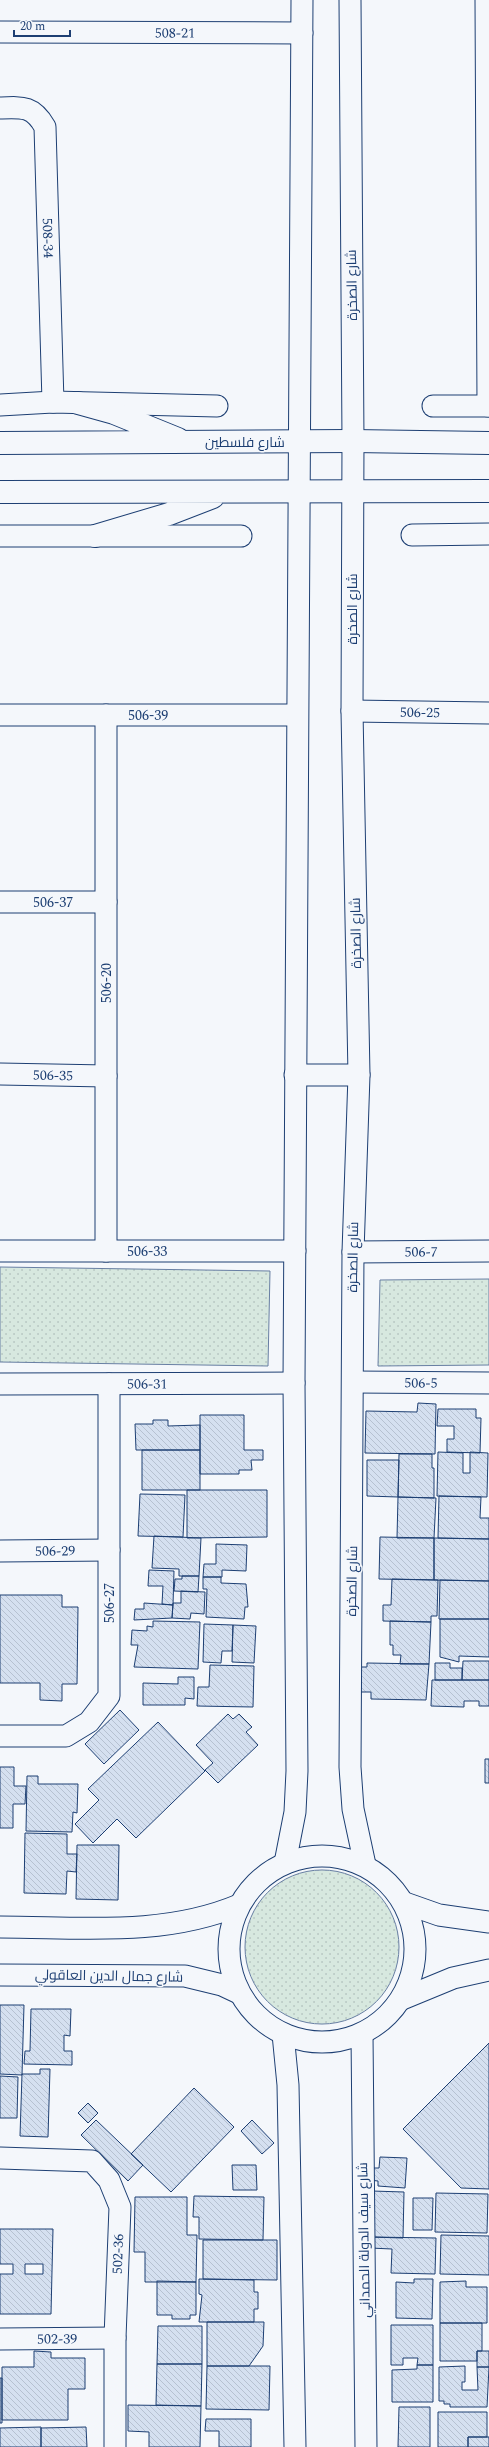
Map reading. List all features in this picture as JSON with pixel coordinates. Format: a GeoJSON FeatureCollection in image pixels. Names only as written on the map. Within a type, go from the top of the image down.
{"type":"FeatureCollection","features":[{"type":"Feature","properties":{"kind":"main road"},"geometry":{"type":"LineString","coordinates":[[78,403],[149,426],[183,442]]}},
{"type":"Feature","properties":{"kind":"main road","name":"شارع فلسطين"},"geometry":{"type":"LineString","coordinates":[[0,443],[354,441],[489,443]]}},
{"type":"Feature","properties":{"kind":"main road"},"geometry":{"type":"LineString","coordinates":[[0,492],[489,491]]}},
{"type":"Feature","properties":{"kind":"main road"},"geometry":{"type":"LineString","coordinates":[[95,536],[169,514],[225,492]]}},
{"type":"Feature","properties":{"kind":"street"},"geometry":{"type":"LineString","coordinates":[[285,1863],[295,1812],[297,1771],[294,1383],[296,715],[302,0]]}},
{"type":"Feature","properties":{"kind":"street","name":"شارع الصخرة"},"geometry":{"type":"LineString","coordinates":[[350,0],[354,441],[352,492],[352,711],[359,1075],[353,1252],[354,1382],[350,1767],[353,1809],[365,1865]]}},
{"type":"Feature","properties":{"kind":"street"},"geometry":{"type":"LineString","coordinates":[[433,406],[489,406],[486,0]]}},
{"type":"Feature","properties":{"kind":"street","name":"508-21"},"geometry":{"type":"LineString","coordinates":[[0,32],[302,33]]}},
{"type":"Feature","properties":{"kind":"street","name":"508-34"},"geometry":{"type":"LineString","coordinates":[[0,108],[23,107],[38,114],[45,127],[53,402]]}},
{"type":"Feature","properties":{"kind":"street"},"geometry":{"type":"LineString","coordinates":[[0,405],[53,402],[217,406]]}},
{"type":"Feature","properties":{"kind":"street"},"geometry":{"type":"LineString","coordinates":[[412,535],[489,534]]}},
{"type":"Feature","properties":{"kind":"street"},"geometry":{"type":"LineString","coordinates":[[0,536],[241,536]]}},
{"type":"Feature","properties":{"kind":"street","name":"506-25"},"geometry":{"type":"LineString","coordinates":[[352,711],[489,713]]}},
{"type":"Feature","properties":{"kind":"street","name":"506-39"},"geometry":{"type":"LineString","coordinates":[[0,715],[296,715]]}},
{"type":"Feature","properties":{"kind":"street","name":"506-20"},"geometry":{"type":"LineString","coordinates":[[106,715],[106,1251]]}},
{"type":"Feature","properties":{"kind":"street","name":"506-37"},"geometry":{"type":"LineString","coordinates":[[0,902],[106,902]]}},
{"type":"Feature","properties":{"kind":"street","name":"506-35"},"geometry":{"type":"LineString","coordinates":[[0,1074],[106,1076]]}},
{"type":"Feature","properties":{"kind":"street"},"geometry":{"type":"LineString","coordinates":[[295,1075],[359,1075]]}},
{"type":"Feature","properties":{"kind":"street","name":"506-33"},"geometry":{"type":"LineString","coordinates":[[0,1251],[295,1251]]}},
{"type":"Feature","properties":{"kind":"street","name":"506-7"},"geometry":{"type":"LineString","coordinates":[[353,1252],[489,1251]]}},
{"type":"Feature","properties":{"kind":"street","name":"506-5"},"geometry":{"type":"LineString","coordinates":[[354,1382],[489,1383]]}},
{"type":"Feature","properties":{"kind":"street","name":"506-31"},"geometry":{"type":"LineString","coordinates":[[0,1384],[294,1383]]}},
{"type":"Feature","properties":{"kind":"street","name":"506-27"},"geometry":{"type":"LineString","coordinates":[[0,1736],[66,1736],[89,1722],[109,1696],[109,1384]]}},
{"type":"Feature","properties":{"kind":"street","name":"506-29"},"geometry":{"type":"LineString","coordinates":[[0,1551],[109,1550]]}},
{"type":"Feature","properties":{"kind":"street"},"geometry":{"type":"LineString","coordinates":[[311,1856],[339,1856],[365,1865],[388,1881],[405,1903],[414,1927],[416,1952],[412,1976],[402,1999],[384,2019],[362,2034],[336,2042],[309,2042],[283,2034],[266,2024],[251,2010],[239,1994],[231,1972],[228,1950],[231,1927],[239,1906],[258,1880],[285,1863],[311,1856]]}},
{"type":"Feature","properties":{"kind":"street"},"geometry":{"type":"LineString","coordinates":[[405,1903],[439,1915],[489,1922]]}},
{"type":"Feature","properties":{"kind":"street"},"geometry":{"type":"LineString","coordinates":[[0,1927],[154,1927],[194,1921],[239,1906]]}},
{"type":"Feature","properties":{"kind":"street"},"geometry":{"type":"LineString","coordinates":[[402,1999],[453,1978],[489,1970]]}},
{"type":"Feature","properties":{"kind":"street","name":"شارع جمال الدين العاقولي"},"geometry":{"type":"LineString","coordinates":[[0,1975],[186,1976],[222,1985],[239,1994]]}},
{"type":"Feature","properties":{"kind":"street"},"geometry":{"type":"LineString","coordinates":[[283,2034],[288,2085],[295,2447]]}},
{"type":"Feature","properties":{"kind":"street","name":"شارع سيف الدولة الحمداني"},"geometry":{"type":"LineString","coordinates":[[362,2034],[366,2447]]}},
{"type":"Feature","properties":{"kind":"street","name":"502-36"},"geometry":{"type":"LineString","coordinates":[[0,2158],[92,2161],[109,2180],[120,2208],[115,2338],[115,2447]]}},
{"type":"Feature","properties":{"kind":"street","name":"502-39"},"geometry":{"type":"LineString","coordinates":[[0,2339],[115,2338]]}},
{"type":"Feature","properties":{"kind":"shaded area"},"geometry":{"type":"Polygon","coordinates":[[[0,1267],[270,1271],[268,1366],[0,1362],[0,1267]]]}},
{"type":"Feature","properties":{"kind":"shaded area"},"geometry":{"type":"Polygon","coordinates":[[[489,1279],[489,1365],[378,1366],[380,1280],[489,1279]]]}},
{"type":"Feature","properties":{"kind":"shaded area"},"geometry":{"type":"Polygon","coordinates":[[[314,1870],[330,1870],[352,1875],[377,1892],[394,1917],[398,1932],[398,1962],[394,1977],[377,2002],[352,2019],[330,2024],[314,2024],[292,2019],[273,2007],[262,1996],[250,1977],[245,1955],[245,1939],[250,1917],[262,1898],[273,1887],[292,1875],[314,1870]]]}},
{"type":"Feature","properties":{"kind":"building"},"geometry":{"type":"Polygon","coordinates":[[[418,1403],[436,1404],[435,1454],[365,1453],[366,1411],[417,1412],[418,1403]]]}},
{"type":"Feature","properties":{"kind":"building"},"geometry":{"type":"Polygon","coordinates":[[[438,1409],[476,1409],[476,1418],[481,1418],[480,1453],[447,1452],[447,1439],[454,1439],[454,1426],[437,1426],[438,1409]]]}},
{"type":"Feature","properties":{"kind":"building"},"geometry":{"type":"Polygon","coordinates":[[[200,1415],[244,1415],[244,1450],[263,1450],[263,1460],[251,1460],[252,1470],[239,1470],[239,1474],[200,1474],[200,1415]]]}},
{"type":"Feature","properties":{"kind":"building"},"geometry":{"type":"Polygon","coordinates":[[[153,1420],[168,1420],[168,1426],[200,1425],[200,1450],[136,1450],[135,1424],[153,1424],[153,1420]]]}},
{"type":"Feature","properties":{"kind":"building"},"geometry":{"type":"Polygon","coordinates":[[[142,1450],[200,1450],[200,1490],[142,1490],[142,1450]]]}},
{"type":"Feature","properties":{"kind":"building"},"geometry":{"type":"Polygon","coordinates":[[[438,1452],[463,1453],[463,1473],[470,1473],[470,1452],[488,1453],[487,1497],[437,1496],[438,1452]]]}},
{"type":"Feature","properties":{"kind":"building"},"geometry":{"type":"Polygon","coordinates":[[[399,1454],[432,1454],[432,1468],[434,1468],[434,1498],[398,1497],[399,1454]]]}},
{"type":"Feature","properties":{"kind":"building"},"geometry":{"type":"Polygon","coordinates":[[[367,1460],[399,1460],[398,1497],[367,1496],[367,1460]]]}},
{"type":"Feature","properties":{"kind":"building"},"geometry":{"type":"Polygon","coordinates":[[[187,1490],[267,1490],[267,1537],[187,1538],[187,1490]]]}},
{"type":"Feature","properties":{"kind":"building"},"geometry":{"type":"Polygon","coordinates":[[[140,1494],[185,1495],[183,1537],[138,1536],[140,1494]]]}},
{"type":"Feature","properties":{"kind":"building"},"geometry":{"type":"Polygon","coordinates":[[[439,1496],[481,1497],[480,1518],[489,1518],[489,1539],[438,1538],[439,1496]]]}},
{"type":"Feature","properties":{"kind":"building"},"geometry":{"type":"Polygon","coordinates":[[[398,1497],[436,1498],[434,1538],[397,1538],[398,1497]]]}},
{"type":"Feature","properties":{"kind":"building"},"geometry":{"type":"Polygon","coordinates":[[[154,1536],[201,1538],[199,1576],[179,1576],[179,1569],[152,1568],[154,1536]]]}},
{"type":"Feature","properties":{"kind":"building"},"geometry":{"type":"Polygon","coordinates":[[[380,1537],[434,1538],[434,1580],[379,1579],[380,1537]]]}},
{"type":"Feature","properties":{"kind":"building"},"geometry":{"type":"Polygon","coordinates":[[[434,1538],[489,1539],[489,1581],[434,1580],[434,1538]]]}},
{"type":"Feature","properties":{"kind":"building"},"geometry":{"type":"Polygon","coordinates":[[[216,1544],[247,1545],[246,1571],[222,1570],[222,1577],[203,1577],[204,1564],[216,1564],[216,1544]]]}},
{"type":"Feature","properties":{"kind":"building"},"geometry":{"type":"Polygon","coordinates":[[[149,1570],[174,1571],[173,1605],[162,1604],[163,1586],[148,1586],[149,1570]]]}},
{"type":"Feature","properties":{"kind":"building"},"geometry":{"type":"Polygon","coordinates":[[[182,1576],[199,1576],[198,1592],[174,1591],[175,1579],[182,1579],[182,1576]]]}},
{"type":"Feature","properties":{"kind":"building"},"geometry":{"type":"Polygon","coordinates":[[[203,1577],[221,1577],[221,1583],[246,1584],[248,1607],[245,1607],[244,1619],[206,1617],[207,1589],[203,1589],[203,1577]]]}},
{"type":"Feature","properties":{"kind":"building"},"geometry":{"type":"Polygon","coordinates":[[[392,1579],[438,1580],[437,1616],[431,1616],[431,1622],[383,1621],[383,1605],[391,1605],[392,1579]]]}},
{"type":"Feature","properties":{"kind":"building"},"geometry":{"type":"Polygon","coordinates":[[[440,1580],[489,1581],[489,1619],[439,1619],[440,1580]]]}},
{"type":"Feature","properties":{"kind":"building"},"geometry":{"type":"Polygon","coordinates":[[[181,1591],[205,1592],[204,1614],[191,1613],[190,1619],[172,1618],[173,1603],[181,1603],[181,1591]]]}},
{"type":"Feature","properties":{"kind":"building"},"geometry":{"type":"Polygon","coordinates":[[[0,1595],[62,1595],[62,1607],[78,1607],[77,1684],[62,1684],[62,1701],[40,1700],[40,1683],[0,1683],[0,1595]]]}},
{"type":"Feature","properties":{"kind":"building"},"geometry":{"type":"Polygon","coordinates":[[[144,1603],[173,1605],[172,1618],[134,1620],[135,1609],[144,1609],[144,1603]]]}},
{"type":"Feature","properties":{"kind":"building"},"geometry":{"type":"Polygon","coordinates":[[[440,1619],[489,1619],[489,1657],[459,1656],[459,1662],[440,1657],[440,1619]]]}},
{"type":"Feature","properties":{"kind":"building"},"geometry":{"type":"Polygon","coordinates":[[[153,1621],[200,1622],[198,1669],[134,1667],[138,1645],[131,1645],[132,1630],[147,1631],[147,1626],[153,1627],[153,1621]]]}},
{"type":"Feature","properties":{"kind":"building"},"geometry":{"type":"Polygon","coordinates":[[[390,1621],[431,1622],[429,1664],[400,1664],[401,1655],[393,1655],[393,1645],[390,1645],[390,1621]]]}},
{"type":"Feature","properties":{"kind":"building"},"geometry":{"type":"Polygon","coordinates":[[[204,1624],[233,1625],[232,1651],[222,1651],[221,1663],[203,1662],[204,1624]]]}},
{"type":"Feature","properties":{"kind":"building"},"geometry":{"type":"Polygon","coordinates":[[[233,1625],[256,1626],[254,1663],[232,1662],[233,1625]]]}},
{"type":"Feature","properties":{"kind":"building"},"geometry":{"type":"Polygon","coordinates":[[[463,1661],[489,1661],[489,1680],[462,1680],[463,1661]]]}},
{"type":"Feature","properties":{"kind":"building"},"geometry":{"type":"Polygon","coordinates":[[[367,1663],[429,1664],[426,1700],[371,1699],[371,1692],[360,1692],[360,1667],[367,1667],[367,1663]]]}},
{"type":"Feature","properties":{"kind":"building"},"geometry":{"type":"Polygon","coordinates":[[[435,1663],[450,1663],[450,1668],[462,1668],[462,1680],[435,1680],[435,1663]]]}},
{"type":"Feature","properties":{"kind":"building"},"geometry":{"type":"Polygon","coordinates":[[[210,1665],[254,1666],[253,1707],[197,1706],[198,1687],[209,1687],[210,1665]]]}},
{"type":"Feature","properties":{"kind":"building"},"geometry":{"type":"Polygon","coordinates":[[[178,1677],[194,1677],[194,1699],[185,1698],[185,1705],[143,1705],[143,1683],[178,1684],[178,1677]]]}},
{"type":"Feature","properties":{"kind":"building"},"geometry":{"type":"Polygon","coordinates":[[[432,1680],[489,1680],[489,1706],[479,1706],[479,1701],[464,1701],[464,1707],[431,1706],[432,1680]]]}},
{"type":"Feature","properties":{"kind":"building"},"geometry":{"type":"Polygon","coordinates":[[[120,1710],[139,1730],[104,1764],[85,1744],[120,1710]]]}},
{"type":"Feature","properties":{"kind":"building"},"geometry":{"type":"Polygon","coordinates":[[[228,1714],[233,1719],[239,1714],[252,1727],[246,1732],[258,1745],[218,1783],[205,1770],[213,1763],[196,1745],[228,1714]]]}},
{"type":"Feature","properties":{"kind":"building"},"geometry":{"type":"Polygon","coordinates":[[[158,1722],[205,1771],[136,1838],[117,1819],[93,1843],[75,1824],[99,1800],[88,1789],[158,1722]]]}},
{"type":"Feature","properties":{"kind":"building"},"geometry":{"type":"Polygon","coordinates":[[[485,1759],[489,1759],[489,1783],[485,1783],[485,1759]]]}},
{"type":"Feature","properties":{"kind":"building"},"geometry":{"type":"Polygon","coordinates":[[[0,1767],[14,1767],[14,1786],[26,1786],[25,1804],[13,1804],[13,1828],[0,1828],[0,1767]]]}},
{"type":"Feature","properties":{"kind":"building"},"geometry":{"type":"Polygon","coordinates":[[[27,1776],[38,1776],[38,1784],[78,1784],[77,1813],[73,1812],[72,1832],[26,1831],[27,1776]]]}},
{"type":"Feature","properties":{"kind":"building"},"geometry":{"type":"Polygon","coordinates":[[[25,1833],[67,1834],[67,1854],[77,1854],[76,1872],[67,1871],[66,1894],[24,1893],[25,1833]]]}},
{"type":"Feature","properties":{"kind":"building"},"geometry":{"type":"Polygon","coordinates":[[[77,1845],[119,1845],[118,1900],[76,1899],[77,1845]]]}},
{"type":"Feature","properties":{"kind":"building"},"geometry":{"type":"Polygon","coordinates":[[[0,2005],[24,2005],[22,2075],[0,2074],[0,2005]]]}},
{"type":"Feature","properties":{"kind":"building"},"geometry":{"type":"Polygon","coordinates":[[[31,2009],[71,2009],[70,2036],[64,2035],[64,2051],[72,2051],[72,2065],[24,2064],[25,2051],[30,2051],[31,2009]]]}},
{"type":"Feature","properties":{"kind":"building"},"geometry":{"type":"Polygon","coordinates":[[[489,2043],[489,2189],[461,2188],[403,2129],[489,2043]]]}},
{"type":"Feature","properties":{"kind":"building"},"geometry":{"type":"Polygon","coordinates":[[[40,2069],[50,2069],[48,2137],[20,2136],[22,2074],[40,2074],[40,2069]]]}},
{"type":"Feature","properties":{"kind":"building"},"geometry":{"type":"Polygon","coordinates":[[[0,2076],[18,2077],[17,2118],[0,2118],[0,2076]]]}},
{"type":"Feature","properties":{"kind":"building"},"geometry":{"type":"Polygon","coordinates":[[[194,2088],[234,2127],[171,2192],[131,2154],[194,2088]]]}},
{"type":"Feature","properties":{"kind":"building"},"geometry":{"type":"Polygon","coordinates":[[[88,2103],[98,2113],[88,2123],[78,2113],[88,2103]]]}},
{"type":"Feature","properties":{"kind":"building"},"geometry":{"type":"Polygon","coordinates":[[[96,2120],[143,2165],[128,2181],[81,2135],[96,2120]]]}},
{"type":"Feature","properties":{"kind":"building"},"geometry":{"type":"Polygon","coordinates":[[[252,2120],[274,2143],[262,2154],[241,2131],[252,2120]]]}},
{"type":"Feature","properties":{"kind":"building"},"geometry":{"type":"Polygon","coordinates":[[[380,2157],[407,2158],[405,2188],[378,2186],[378,2181],[369,2180],[370,2168],[379,2168],[380,2157]]]}},
{"type":"Feature","properties":{"kind":"building"},"geometry":{"type":"Polygon","coordinates":[[[232,2165],[256,2165],[257,2190],[233,2190],[232,2165]]]}},
{"type":"Feature","properties":{"kind":"building"},"geometry":{"type":"Polygon","coordinates":[[[372,2191],[404,2192],[403,2238],[371,2237],[372,2191]]]}},
{"type":"Feature","properties":{"kind":"building"},"geometry":{"type":"Polygon","coordinates":[[[436,2193],[488,2194],[487,2233],[435,2232],[436,2193]]]}},
{"type":"Feature","properties":{"kind":"building"},"geometry":{"type":"Polygon","coordinates":[[[194,2196],[264,2197],[263,2240],[199,2239],[199,2217],[193,2217],[194,2196]]]}},
{"type":"Feature","properties":{"kind":"building"},"geometry":{"type":"Polygon","coordinates":[[[135,2197],[187,2197],[187,2235],[197,2235],[196,2282],[145,2282],[145,2252],[134,2252],[135,2197]]]}},
{"type":"Feature","properties":{"kind":"building"},"geometry":{"type":"Polygon","coordinates":[[[413,2198],[433,2198],[432,2230],[413,2230],[413,2198]]]}},
{"type":"Feature","properties":{"kind":"building"},"geometry":{"type":"Polygon","coordinates":[[[0,2229],[53,2229],[51,2314],[0,2314],[0,2274],[13,2274],[13,2264],[0,2264],[0,2229]],[[25,2264],[25,2274],[43,2274],[43,2264],[25,2264]]]}},
{"type":"Feature","properties":{"kind":"building"},"geometry":{"type":"Polygon","coordinates":[[[441,2235],[489,2236],[489,2275],[440,2274],[441,2235]]]}},
{"type":"Feature","properties":{"kind":"building"},"geometry":{"type":"Polygon","coordinates":[[[371,2237],[436,2238],[435,2274],[391,2273],[392,2249],[370,2248],[371,2237]]]}},
{"type":"Feature","properties":{"kind":"building"},"geometry":{"type":"Polygon","coordinates":[[[203,2240],[277,2240],[277,2280],[203,2279],[203,2240]]]}},
{"type":"Feature","properties":{"kind":"building"},"geometry":{"type":"Polygon","coordinates":[[[199,2279],[254,2280],[254,2292],[258,2292],[258,2309],[254,2309],[254,2322],[199,2322],[202,2295],[199,2294],[199,2279]]]}},
{"type":"Feature","properties":{"kind":"building"},"geometry":{"type":"Polygon","coordinates":[[[414,2279],[433,2279],[432,2319],[396,2318],[396,2282],[414,2283],[414,2279]]]}},
{"type":"Feature","properties":{"kind":"building"},"geometry":{"type":"Polygon","coordinates":[[[157,2281],[196,2282],[196,2315],[190,2315],[190,2319],[172,2319],[172,2315],[157,2315],[157,2281]]]}},
{"type":"Feature","properties":{"kind":"building"},"geometry":{"type":"Polygon","coordinates":[[[466,2281],[466,2287],[487,2287],[487,2323],[440,2323],[440,2282],[466,2281]]]}},
{"type":"Feature","properties":{"kind":"building"},"geometry":{"type":"Polygon","coordinates":[[[207,2322],[264,2322],[263,2346],[249,2366],[207,2366],[207,2322]]]}},
{"type":"Feature","properties":{"kind":"building"},"geometry":{"type":"Polygon","coordinates":[[[440,2323],[482,2323],[482,2351],[477,2351],[477,2361],[440,2361],[440,2323]]]}},
{"type":"Feature","properties":{"kind":"building"},"geometry":{"type":"Polygon","coordinates":[[[391,2325],[433,2325],[433,2365],[417,2365],[418,2358],[403,2358],[403,2365],[391,2365],[391,2325]]]}},
{"type":"Feature","properties":{"kind":"building"},"geometry":{"type":"Polygon","coordinates":[[[158,2326],[202,2326],[202,2364],[157,2364],[158,2326]]]}},
{"type":"Feature","properties":{"kind":"building"},"geometry":{"type":"Polygon","coordinates":[[[34,2351],[51,2352],[51,2358],[85,2358],[85,2389],[68,2389],[68,2420],[2,2420],[2,2367],[34,2367],[34,2351]]]}},
{"type":"Feature","properties":{"kind":"building"},"geometry":{"type":"Polygon","coordinates":[[[477,2351],[489,2351],[489,2367],[477,2367],[477,2351]]]}},
{"type":"Feature","properties":{"kind":"building"},"geometry":{"type":"Polygon","coordinates":[[[157,2364],[202,2364],[201,2406],[156,2405],[157,2364]]]}},
{"type":"Feature","properties":{"kind":"building"},"geometry":{"type":"Polygon","coordinates":[[[417,2365],[433,2365],[433,2402],[392,2402],[392,2370],[417,2369],[417,2365]]]}},
{"type":"Feature","properties":{"kind":"building"},"geometry":{"type":"Polygon","coordinates":[[[207,2366],[270,2366],[269,2410],[206,2409],[207,2366]]]}},
{"type":"Feature","properties":{"kind":"building"},"geometry":{"type":"Polygon","coordinates":[[[465,2366],[465,2382],[462,2382],[462,2390],[478,2390],[477,2367],[489,2367],[487,2407],[450,2407],[450,2404],[444,2404],[444,2401],[439,2401],[439,2367],[465,2366]]]}},
{"type":"Feature","properties":{"kind":"building"},"geometry":{"type":"Polygon","coordinates":[[[0,2378],[2,2378],[2,2423],[0,2423],[0,2378]]]}},
{"type":"Feature","properties":{"kind":"building"},"geometry":{"type":"Polygon","coordinates":[[[128,2405],[201,2406],[200,2447],[149,2447],[149,2432],[128,2431],[128,2405]]]}},
{"type":"Feature","properties":{"kind":"building"},"geometry":{"type":"Polygon","coordinates":[[[399,2407],[430,2407],[430,2447],[398,2447],[399,2407]]]}},
{"type":"Feature","properties":{"kind":"building"},"geometry":{"type":"Polygon","coordinates":[[[438,2412],[487,2412],[487,2437],[468,2437],[468,2447],[438,2447],[438,2412]]]}},
{"type":"Feature","properties":{"kind":"building"},"geometry":{"type":"Polygon","coordinates":[[[206,2419],[251,2419],[251,2447],[219,2447],[219,2431],[205,2431],[206,2419]]]}},
{"type":"Feature","properties":{"kind":"building"},"geometry":{"type":"Polygon","coordinates":[[[41,2427],[41,2447],[0,2447],[0,2428],[41,2427]]]}},
{"type":"Feature","properties":{"kind":"building"},"geometry":{"type":"Polygon","coordinates":[[[86,2427],[87,2447],[41,2447],[41,2428],[86,2427]]]}},
{"type":"Feature","properties":{"kind":"building"},"geometry":{"type":"Polygon","coordinates":[[[468,2437],[489,2437],[489,2447],[468,2447],[468,2437]]]}}]}
